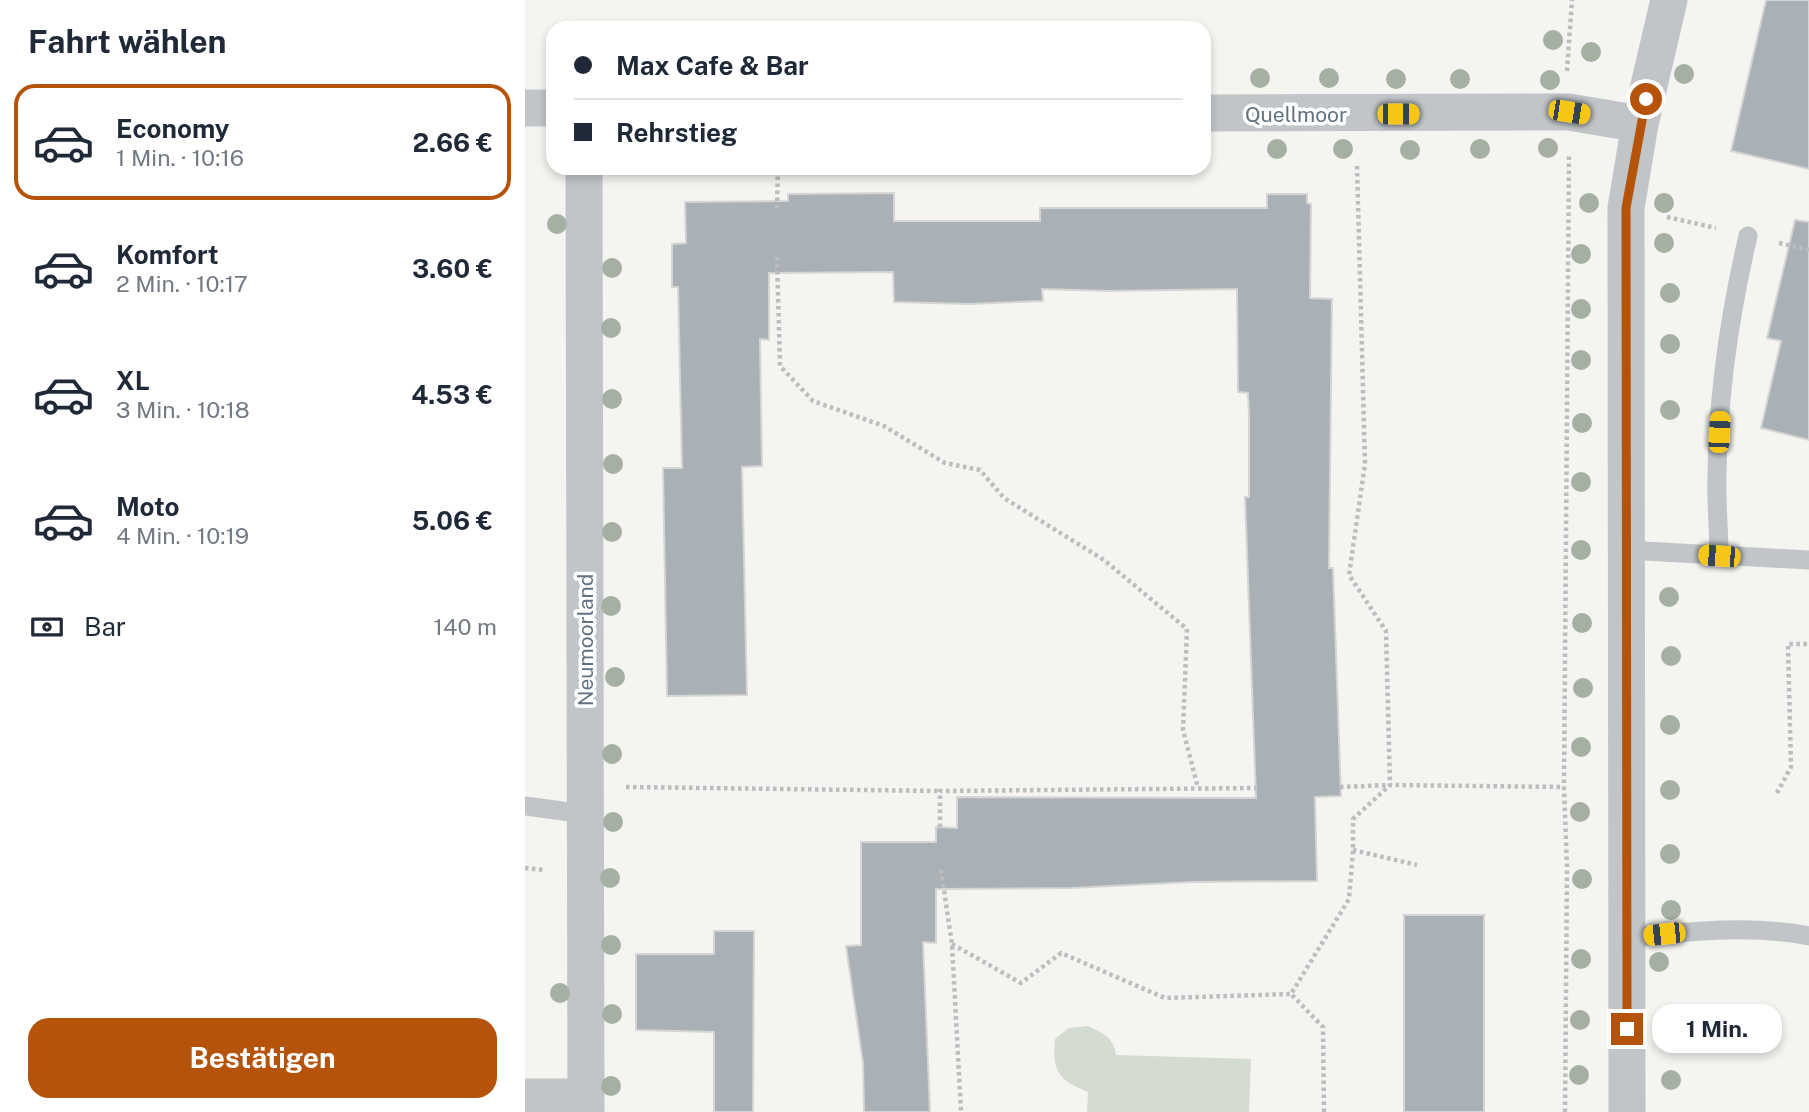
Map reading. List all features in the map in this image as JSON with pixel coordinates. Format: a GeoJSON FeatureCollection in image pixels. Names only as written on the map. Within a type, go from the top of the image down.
{"type":"FeatureCollection","features":[{"type":"Feature","properties":{"kind":"street"},"geometry":{"type":"LineString","coordinates":[[1627,1112],[1626,208],[1640,124],[1669,0]]}},
{"type":"Feature","properties":{"kind":"street"},"geometry":{"type":"LineString","coordinates":[[525,108],[546,108]]}},
{"type":"Feature","properties":{"kind":"street","name":"Quellmoor"},"geometry":{"type":"LineString","coordinates":[[1211,113],[1569,112],[1640,124]]}},
{"type":"Feature","properties":{"kind":"street","name":"Neumoorland"},"geometry":{"type":"LineString","coordinates":[[583,175],[586,1104]]}},
{"type":"Feature","properties":{"kind":"street"},"geometry":{"type":"LineString","coordinates":[[525,1097],[586,1104]]}},
{"type":"Feature","properties":{"kind":"lane"},"geometry":{"type":"LineString","coordinates":[[1719,556],[1717,476],[1721,410],[1737,282],[1748,236]]}},
{"type":"Feature","properties":{"kind":"lane"},"geometry":{"type":"LineString","coordinates":[[1626,550],[1809,560]]}},
{"type":"Feature","properties":{"kind":"lane"},"geometry":{"type":"LineString","coordinates":[[525,806],[585,814]]}},
{"type":"Feature","properties":{"kind":"lane"},"geometry":{"type":"LineString","coordinates":[[1627,938],[1683,932],[1780,930],[1809,936]]}},
{"type":"Feature","properties":{"kind":"path"},"geometry":{"type":"LineString","coordinates":[[1567,75],[1572,0]]}},
{"type":"Feature","properties":{"kind":"path"},"geometry":{"type":"LineString","coordinates":[[1565,1112],[1569,153]]}},
{"type":"Feature","properties":{"kind":"path"},"geometry":{"type":"LineString","coordinates":[[1291,994],[1349,899],[1353,819],[1390,785],[1386,631],[1349,575],[1366,464],[1357,166]]}},
{"type":"Feature","properties":{"kind":"path"},"geometry":{"type":"LineString","coordinates":[[777,208],[778,175]]}},
{"type":"Feature","properties":{"kind":"path"},"geometry":{"type":"LineString","coordinates":[[776,257],[780,366],[813,401],[884,426],[945,463],[981,470],[1004,498],[1104,560],[1188,629],[1183,730],[1198,788]]}},
{"type":"Feature","properties":{"kind":"path"},"geometry":{"type":"LineString","coordinates":[[1777,793],[1791,767],[1788,644],[1809,644]]}},
{"type":"Feature","properties":{"kind":"path"},"geometry":{"type":"LineString","coordinates":[[585,814],[618,787],[940,791],[1255,788]]}},
{"type":"Feature","properties":{"kind":"path"},"geometry":{"type":"LineString","coordinates":[[1340,787],[1565,787]]}},
{"type":"Feature","properties":{"kind":"path"},"geometry":{"type":"LineString","coordinates":[[940,791],[940,827]]}},
{"type":"Feature","properties":{"kind":"path"},"geometry":{"type":"LineString","coordinates":[[1353,850],[1417,865]]}},
{"type":"Feature","properties":{"kind":"path"},"geometry":{"type":"LineString","coordinates":[[940,870],[952,944],[961,1112]]}},
{"type":"Feature","properties":{"kind":"path"},"geometry":{"type":"LineString","coordinates":[[952,944],[1021,983],[1061,953],[1165,998],[1291,994],[1323,1027],[1326,1103],[1324,1112]]}},
{"type":"Feature","properties":{"kind":"shaded area"},"geometry":{"type":"Polygon","coordinates":[[[1088,1026],[1110,1040],[1116,1055],[1251,1059],[1249,1112],[1087,1112],[1088,1092],[1070,1083],[1059,1073],[1054,1050],[1055,1039],[1069,1028],[1088,1026]]]}},
{"type":"Feature","properties":{"kind":"building"},"geometry":{"type":"Polygon","coordinates":[[[1766,0],[1809,0],[1809,169],[1731,151],[1766,0]]]}},
{"type":"Feature","properties":{"kind":"building"},"geometry":{"type":"Polygon","coordinates":[[[894,193],[894,221],[1040,221],[1040,208],[1267,208],[1267,194],[1307,194],[1307,203],[1311,204],[1310,298],[1332,299],[1329,568],[1333,568],[1341,796],[1315,797],[1317,881],[936,889],[936,943],[923,942],[930,1112],[864,1112],[863,1063],[846,946],[861,945],[861,842],[936,842],[936,827],[957,828],[957,797],[1256,798],[1245,497],[1249,497],[1249,417],[1248,393],[1238,392],[1237,289],[1042,289],[1043,301],[969,304],[894,302],[893,272],[769,273],[769,340],[760,339],[762,466],[742,467],[747,695],[667,696],[663,468],[682,468],[678,287],[672,287],[672,244],[686,243],[685,202],[788,201],[788,194],[894,193]]]}},
{"type":"Feature","properties":{"kind":"building"},"geometry":{"type":"Polygon","coordinates":[[[1795,220],[1809,222],[1809,440],[1761,428],[1781,341],[1767,338],[1795,220]]]}},
{"type":"Feature","properties":{"kind":"building"},"geometry":{"type":"Polygon","coordinates":[[[1404,915],[1484,915],[1484,1112],[1404,1112],[1404,915]]]}},
{"type":"Feature","properties":{"kind":"building"},"geometry":{"type":"Polygon","coordinates":[[[714,931],[754,931],[753,1112],[714,1112],[714,1032],[636,1030],[636,954],[714,954],[714,931]]]}},
{"type":"Feature","properties":{"kind":"route"},"geometry":{"type":"LineString","coordinates":[[1627,1029],[1626,208],[1646,99]]}}]}
